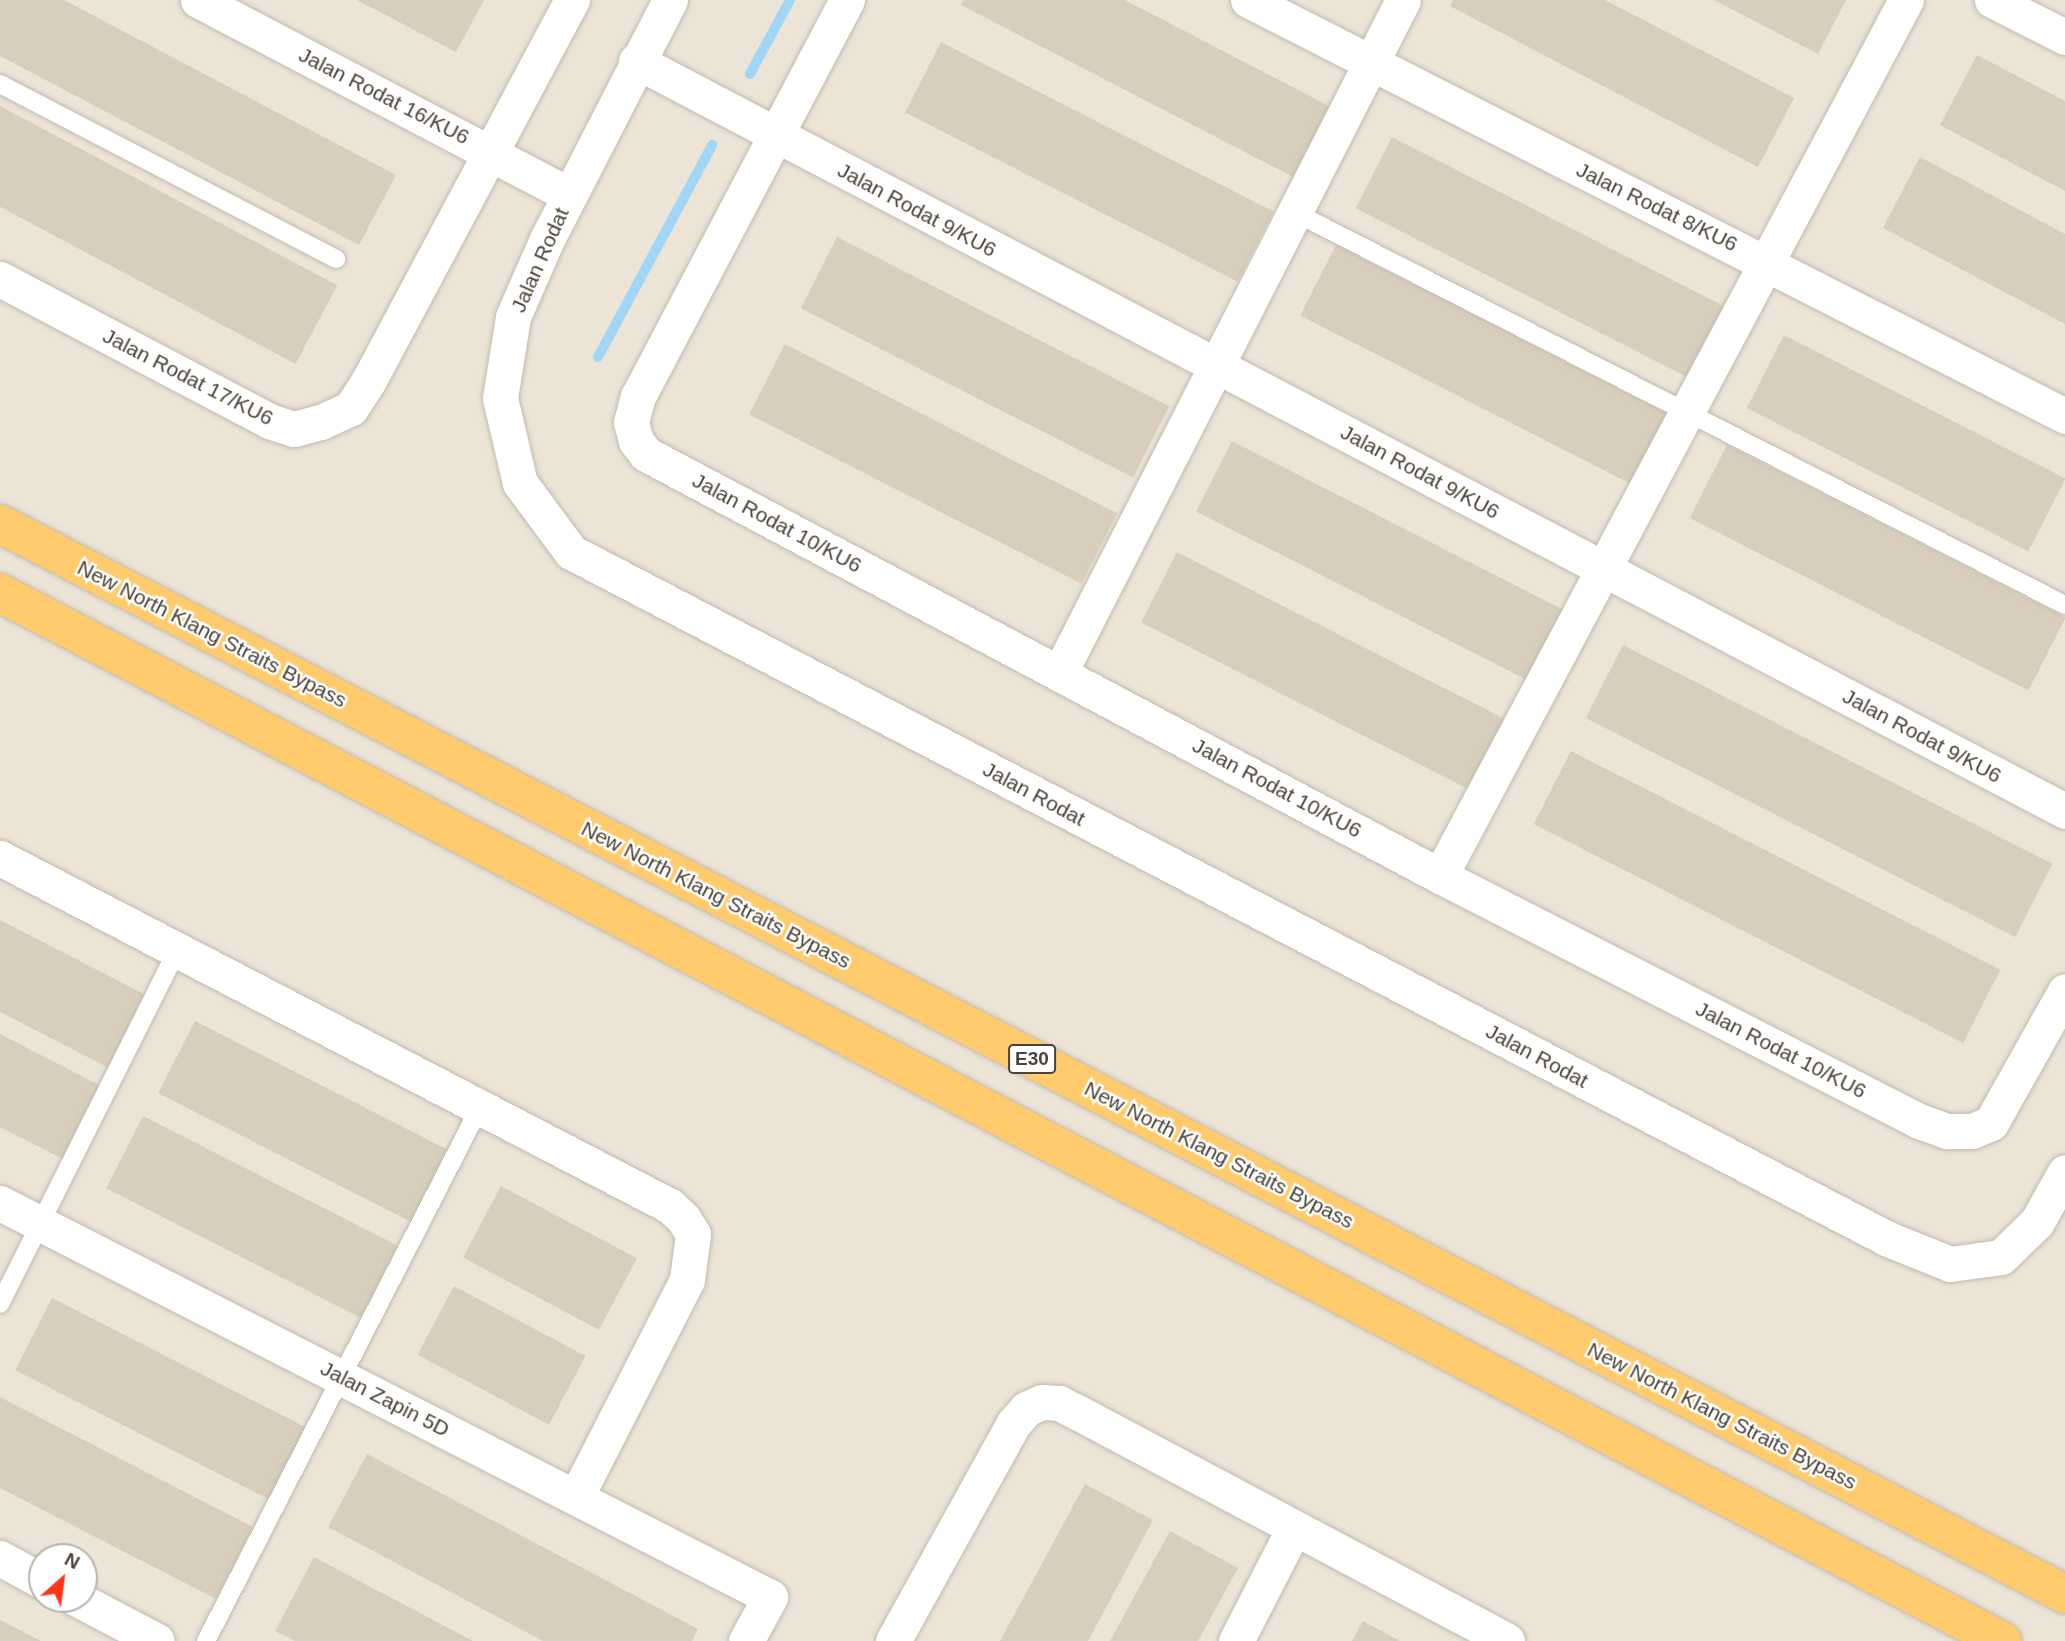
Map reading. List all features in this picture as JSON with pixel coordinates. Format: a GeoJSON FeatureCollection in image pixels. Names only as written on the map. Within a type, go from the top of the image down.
{"type":"FeatureCollection","features":[{"type":"Feature","properties":{"kind":"highway","name":"New North Klang Straits Bypass"},"geometry":{"type":"LineString","coordinates":[[0,524],[2065,1594]]}},
{"type":"Feature","properties":{"kind":"highway"},"geometry":{"type":"LineString","coordinates":[[0,593],[2002,1641]]}},
{"type":"Feature","properties":{"kind":"street","name":"Jalan Rodat 16/KU6"},"geometry":{"type":"LineString","coordinates":[[198,0],[569,195]]}},
{"type":"Feature","properties":{"kind":"street","name":"Jalan Rodat 17/KU6"},"geometry":{"type":"LineString","coordinates":[[0,279],[269,421],[294,429],[351,408],[369,380],[493,153],[572,0]]}},
{"type":"Feature","properties":{"kind":"street","name":"Jalan Rodat"},"geometry":{"type":"LineString","coordinates":[[670,0],[636,61],[569,195],[513,317],[500,398],[520,483],[571,552],[1888,1239],[1950,1264],[2001,1257],[2037,1222],[2065,1172]]}},
{"type":"Feature","properties":{"kind":"street","name":"Jalan Rodat 10/KU6"},"geometry":{"type":"LineString","coordinates":[[847,0],[638,397],[631,422],[636,441],[646,454],[1440,876],[1919,1121],[1947,1131],[1972,1131],[1991,1123],[2065,991]]}},
{"type":"Feature","properties":{"kind":"street","name":"Jalan Rodat 8/KU6"},"geometry":{"type":"LineString","coordinates":[[1248,0],[1370,64],[1768,262],[2065,416]]}},
{"type":"Feature","properties":{"kind":"street"},"geometry":{"type":"LineString","coordinates":[[1060,672],[1403,0]]}},
{"type":"Feature","properties":{"kind":"street"},"geometry":{"type":"LineString","coordinates":[[1440,876],[1906,0]]}},
{"type":"Feature","properties":{"kind":"street"},"geometry":{"type":"LineString","coordinates":[[1992,0],[2065,37]]}},
{"type":"Feature","properties":{"kind":"street","name":"Jalan Rodat 9/KU6"},"geometry":{"type":"LineString","coordinates":[[636,61],[2065,811]]}},
{"type":"Feature","properties":{"kind":"street"},"geometry":{"type":"LineString","coordinates":[[0,858],[670,1206],[693,1234],[687,1280],[576,1497]]}},
{"type":"Feature","properties":{"kind":"street","name":"Jalan Zapin 5D"},"geometry":{"type":"LineString","coordinates":[[0,1203],[770,1597],[746,1641]]}},
{"type":"Feature","properties":{"kind":"street"},"geometry":{"type":"LineString","coordinates":[[893,1641],[1013,1423],[1026,1409],[1042,1402],[1068,1407],[1507,1641]]}},
{"type":"Feature","properties":{"kind":"street"},"geometry":{"type":"LineString","coordinates":[[1236,1641],[1294,1528]]}},
{"type":"Feature","properties":{"kind":"street"},"geometry":{"type":"LineString","coordinates":[[0,1559],[28,1574]]}},
{"type":"Feature","properties":{"kind":"street"},"geometry":{"type":"LineString","coordinates":[[98,1610],[157,1641]]}},
{"type":"Feature","properties":{"kind":"lane"},"geometry":{"type":"LineString","coordinates":[[0,84],[337,259]]}},
{"type":"Feature","properties":{"kind":"lane"},"geometry":{"type":"LineString","coordinates":[[1294,212],[2065,604]]}},
{"type":"Feature","properties":{"kind":"lane"},"geometry":{"type":"LineString","coordinates":[[0,1304],[177,950]]}},
{"type":"Feature","properties":{"kind":"lane"},"geometry":{"type":"LineString","coordinates":[[206,1641],[480,1107]]}},
{"type":"Feature","properties":{"kind":"shaded area"},"geometry":{"type":"Polygon","coordinates":[[[0,0],[2065,0],[2065,1641],[0,1641],[0,0]]]}},
{"type":"Feature","properties":{"kind":"building"},"geometry":{"type":"Polygon","coordinates":[[[0,0],[64,0],[396,175],[359,245],[0,56],[0,0]]]}},
{"type":"Feature","properties":{"kind":"building"},"geometry":{"type":"Polygon","coordinates":[[[357,0],[484,0],[456,52],[357,0]]]}},
{"type":"Feature","properties":{"kind":"building"},"geometry":{"type":"Polygon","coordinates":[[[963,0],[1125,0],[1329,106],[1293,177],[961,5],[963,0]]]}},
{"type":"Feature","properties":{"kind":"building"},"geometry":{"type":"Polygon","coordinates":[[[1453,0],[1605,0],[1794,98],[1758,167],[1450,6],[1453,0]]]}},
{"type":"Feature","properties":{"kind":"building"},"geometry":{"type":"Polygon","coordinates":[[[1714,0],[1846,0],[1818,54],[1714,0]]]}},
{"type":"Feature","properties":{"kind":"building"},"geometry":{"type":"Polygon","coordinates":[[[941,42],[1273,211],[1237,282],[905,112],[941,42]]]}},
{"type":"Feature","properties":{"kind":"building"},"geometry":{"type":"Polygon","coordinates":[[[1977,55],[2065,101],[2065,191],[1940,125],[1977,55]]]}},
{"type":"Feature","properties":{"kind":"building"},"geometry":{"type":"Polygon","coordinates":[[[0,106],[337,285],[296,364],[0,207],[0,106]]]}},
{"type":"Feature","properties":{"kind":"building"},"geometry":{"type":"Polygon","coordinates":[[[1392,137],[1725,307],[1689,378],[1356,208],[1392,137]]]}},
{"type":"Feature","properties":{"kind":"building"},"geometry":{"type":"Polygon","coordinates":[[[1920,157],[2065,234],[2065,324],[1883,228],[1920,157]]]}},
{"type":"Feature","properties":{"kind":"building"},"geometry":{"type":"Polygon","coordinates":[[[837,237],[1169,406],[1133,478],[801,308],[837,237]]]}},
{"type":"Feature","properties":{"kind":"building"},"geometry":{"type":"Polygon","coordinates":[[[1336,245],[1669,415],[1633,485],[1300,315],[1336,245]]]}},
{"type":"Feature","properties":{"kind":"building"},"geometry":{"type":"Polygon","coordinates":[[[1784,335],[2065,478],[2028,552],[1747,408],[1784,335]]]}},
{"type":"Feature","properties":{"kind":"building"},"geometry":{"type":"Polygon","coordinates":[[[785,344],[1117,513],[1081,584],[749,414],[785,344]]]}},
{"type":"Feature","properties":{"kind":"building"},"geometry":{"type":"Polygon","coordinates":[[[1232,441],[1564,610],[1528,681],[1196,511],[1232,441]]]}},
{"type":"Feature","properties":{"kind":"building"},"geometry":{"type":"Polygon","coordinates":[[[1727,445],[2065,617],[2028,691],[1690,518],[1727,445]]]}},
{"type":"Feature","properties":{"kind":"building"},"geometry":{"type":"Polygon","coordinates":[[[1177,552],[1509,721],[1473,792],[1141,622],[1177,552]]]}},
{"type":"Feature","properties":{"kind":"building"},"geometry":{"type":"Polygon","coordinates":[[[1623,645],[2052,864],[2015,937],[1586,718],[1623,645]]]}},
{"type":"Feature","properties":{"kind":"building"},"geometry":{"type":"Polygon","coordinates":[[[1571,751],[2000,970],[1963,1043],[1534,824],[1571,751]]]}},
{"type":"Feature","properties":{"kind":"building"},"geometry":{"type":"Polygon","coordinates":[[[0,920],[150,997],[113,1070],[0,1012],[0,920]]]}},
{"type":"Feature","properties":{"kind":"building"},"geometry":{"type":"Polygon","coordinates":[[[195,1021],[450,1151],[413,1223],[158,1093],[195,1021]]]}},
{"type":"Feature","properties":{"kind":"building"},"geometry":{"type":"Polygon","coordinates":[[[0,1034],[101,1086],[63,1159],[0,1127],[0,1034]]]}},
{"type":"Feature","properties":{"kind":"building"},"geometry":{"type":"Polygon","coordinates":[[[143,1116],[398,1246],[361,1318],[106,1188],[143,1116]]]}},
{"type":"Feature","properties":{"kind":"building"},"geometry":{"type":"Polygon","coordinates":[[[501,1186],[637,1258],[599,1330],[463,1258],[501,1186]]]}},
{"type":"Feature","properties":{"kind":"building"},"geometry":{"type":"Polygon","coordinates":[[[454,1286],[586,1356],[549,1425],[417,1355],[454,1286]]]}},
{"type":"Feature","properties":{"kind":"building"},"geometry":{"type":"Polygon","coordinates":[[[52,1298],[308,1428],[271,1500],[15,1370],[52,1298]]]}},
{"type":"Feature","properties":{"kind":"building"},"geometry":{"type":"Polygon","coordinates":[[[0,1397],[253,1527],[216,1599],[0,1488],[0,1397]]]}},
{"type":"Feature","properties":{"kind":"building"},"geometry":{"type":"Polygon","coordinates":[[[367,1454],[698,1629],[692,1641],[543,1641],[328,1527],[367,1454]]]}},
{"type":"Feature","properties":{"kind":"building"},"geometry":{"type":"Polygon","coordinates":[[[1085,1484],[1153,1520],[1088,1641],[1000,1641],[1085,1484]]]}},
{"type":"Feature","properties":{"kind":"building"},"geometry":{"type":"Polygon","coordinates":[[[1170,1531],[1238,1568],[1198,1641],[1110,1641],[1170,1531]]]}},
{"type":"Feature","properties":{"kind":"building"},"geometry":{"type":"Polygon","coordinates":[[[314,1557],[473,1641],[295,1641],[275,1631],[314,1557]]]}},
{"type":"Feature","properties":{"kind":"building"},"geometry":{"type":"Polygon","coordinates":[[[0,1620],[41,1641],[0,1641],[0,1620]]]}},
{"type":"Feature","properties":{"kind":"building"},"geometry":{"type":"Polygon","coordinates":[[[1363,1621],[1400,1641],[1352,1641],[1363,1621]]]}},
{"type":"Feature","properties":{"kind":"waterway"},"geometry":{"type":"LineString","coordinates":[[750,74],[790,0]]}},
{"type":"Feature","properties":{"kind":"waterway"},"geometry":{"type":"LineString","coordinates":[[598,357],[712,145]]}}]}
